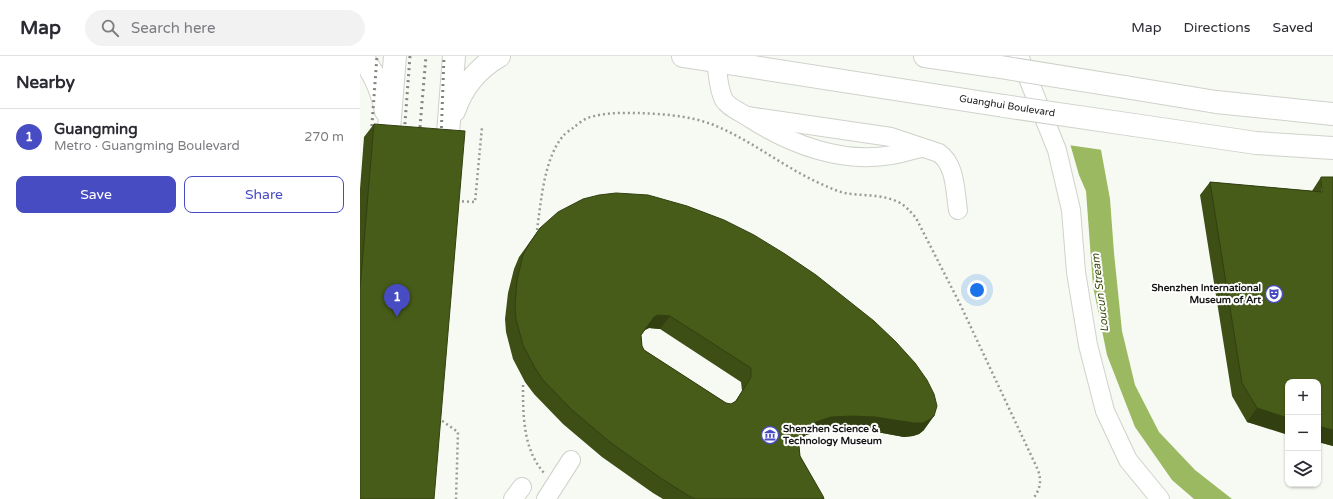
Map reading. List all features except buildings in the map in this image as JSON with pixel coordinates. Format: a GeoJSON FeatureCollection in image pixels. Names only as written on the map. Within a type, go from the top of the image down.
{"type":"FeatureCollection","features":[{"type":"Feature","properties":{"kind":"main road"},"geometry":{"type":"LineString","coordinates":[[361,56],[375,78],[383,96],[387,115],[388,135]]}},
{"type":"Feature","properties":{"kind":"main road"},"geometry":{"type":"LineString","coordinates":[[385,174],[395,56]]}},
{"type":"Feature","properties":{"kind":"main road"},"geometry":{"type":"LineString","coordinates":[[448,190],[449,125],[454,56]]}},
{"type":"Feature","properties":{"kind":"main road"},"geometry":{"type":"LineString","coordinates":[[449,125],[457,101],[471,79],[489,62],[499,56]]}},
{"type":"Feature","properties":{"kind":"main road","name":"Guanghui Boulevard"},"geometry":{"type":"LineString","coordinates":[[683,56],[1004,106],[1256,143],[1333,148]]}},
{"type":"Feature","properties":{"kind":"main road"},"geometry":{"type":"LineString","coordinates":[[925,56],[1216,102],[1333,114]]}},
{"type":"Feature","properties":{"kind":"street"},"geometry":{"type":"LineString","coordinates":[[1019,56],[1057,150],[1071,210],[1076,272],[1088,345],[1105,411],[1128,460],[1160,499]]}},
{"type":"Feature","properties":{"kind":"street"},"geometry":{"type":"LineString","coordinates":[[716,61],[724,99],[731,106],[766,128],[797,142],[830,153],[854,156],[892,155],[922,148]]}},
{"type":"Feature","properties":{"kind":"street"},"geometry":{"type":"LineString","coordinates":[[747,116],[891,137],[939,153],[947,161],[952,172],[958,210]]}},
{"type":"Feature","properties":{"kind":"street"},"geometry":{"type":"LineString","coordinates":[[550,494],[571,460]]}},
{"type":"Feature","properties":{"kind":"path"},"geometry":{"type":"LineString","coordinates":[[537,230],[542,188],[548,165],[557,145],[564,136],[589,117],[611,113],[672,115],[694,119],[714,125],[731,132],[801,174],[832,189],[880,196],[896,201],[908,208],[916,218],[960,304],[1035,463],[1040,478],[1040,484],[1038,492],[1033,499]]}},
{"type":"Feature","properties":{"kind":"path"},"geometry":{"type":"LineString","coordinates":[[448,190],[475,202],[482,127]]}},
{"type":"Feature","properties":{"kind":"path"},"geometry":{"type":"LineString","coordinates":[[523,385],[525,429],[530,451],[544,473],[550,494]]}},
{"type":"Feature","properties":{"kind":"path"},"geometry":{"type":"LineString","coordinates":[[433,415],[458,432],[456,499]]}},
{"type":"Feature","properties":{"kind":"water","name":"Loucun Stream"},"geometry":{"type":"Polygon","coordinates":[[[1045,56],[1079,56],[1101,150],[1110,199],[1122,331],[1135,385],[1159,432],[1195,470],[1232,499],[1194,499],[1172,480],[1135,427],[1107,355],[1093,286],[1086,191],[1079,175],[1045,56]]]}},
{"type":"Feature","properties":{"kind":"pier"},"geometry":{"type":"Polygon","coordinates":[[[1043,56],[1081,56],[1103,150],[1068,145],[1043,56]]]}},
{"type":"Feature","properties":{"kind":"railway"},"geometry":{"type":"LineString","coordinates":[[371,138],[377,56]]}},
{"type":"Feature","properties":{"kind":"railway"},"geometry":{"type":"LineString","coordinates":[[404,136],[410,56]]}},
{"type":"Feature","properties":{"kind":"railway"},"geometry":{"type":"LineString","coordinates":[[419,139],[426,56]]}},
{"type":"Feature","properties":{"kind":"railway"},"geometry":{"type":"LineString","coordinates":[[441,140],[444,56]]}},
{"type":"Feature","properties":{"kind":"place","name":"Shenzhen International Museum of Art"},"geometry":{"type":"Point","coordinates":[1274,294]}},
{"type":"Feature","properties":{"kind":"place","name":"Guangming"},"geometry":{"type":"Point","coordinates":[397,317]}},
{"type":"Feature","properties":{"kind":"place","name":"Shenzhen Science & Technology Museum"},"geometry":{"type":"Point","coordinates":[770,435]}}]}
